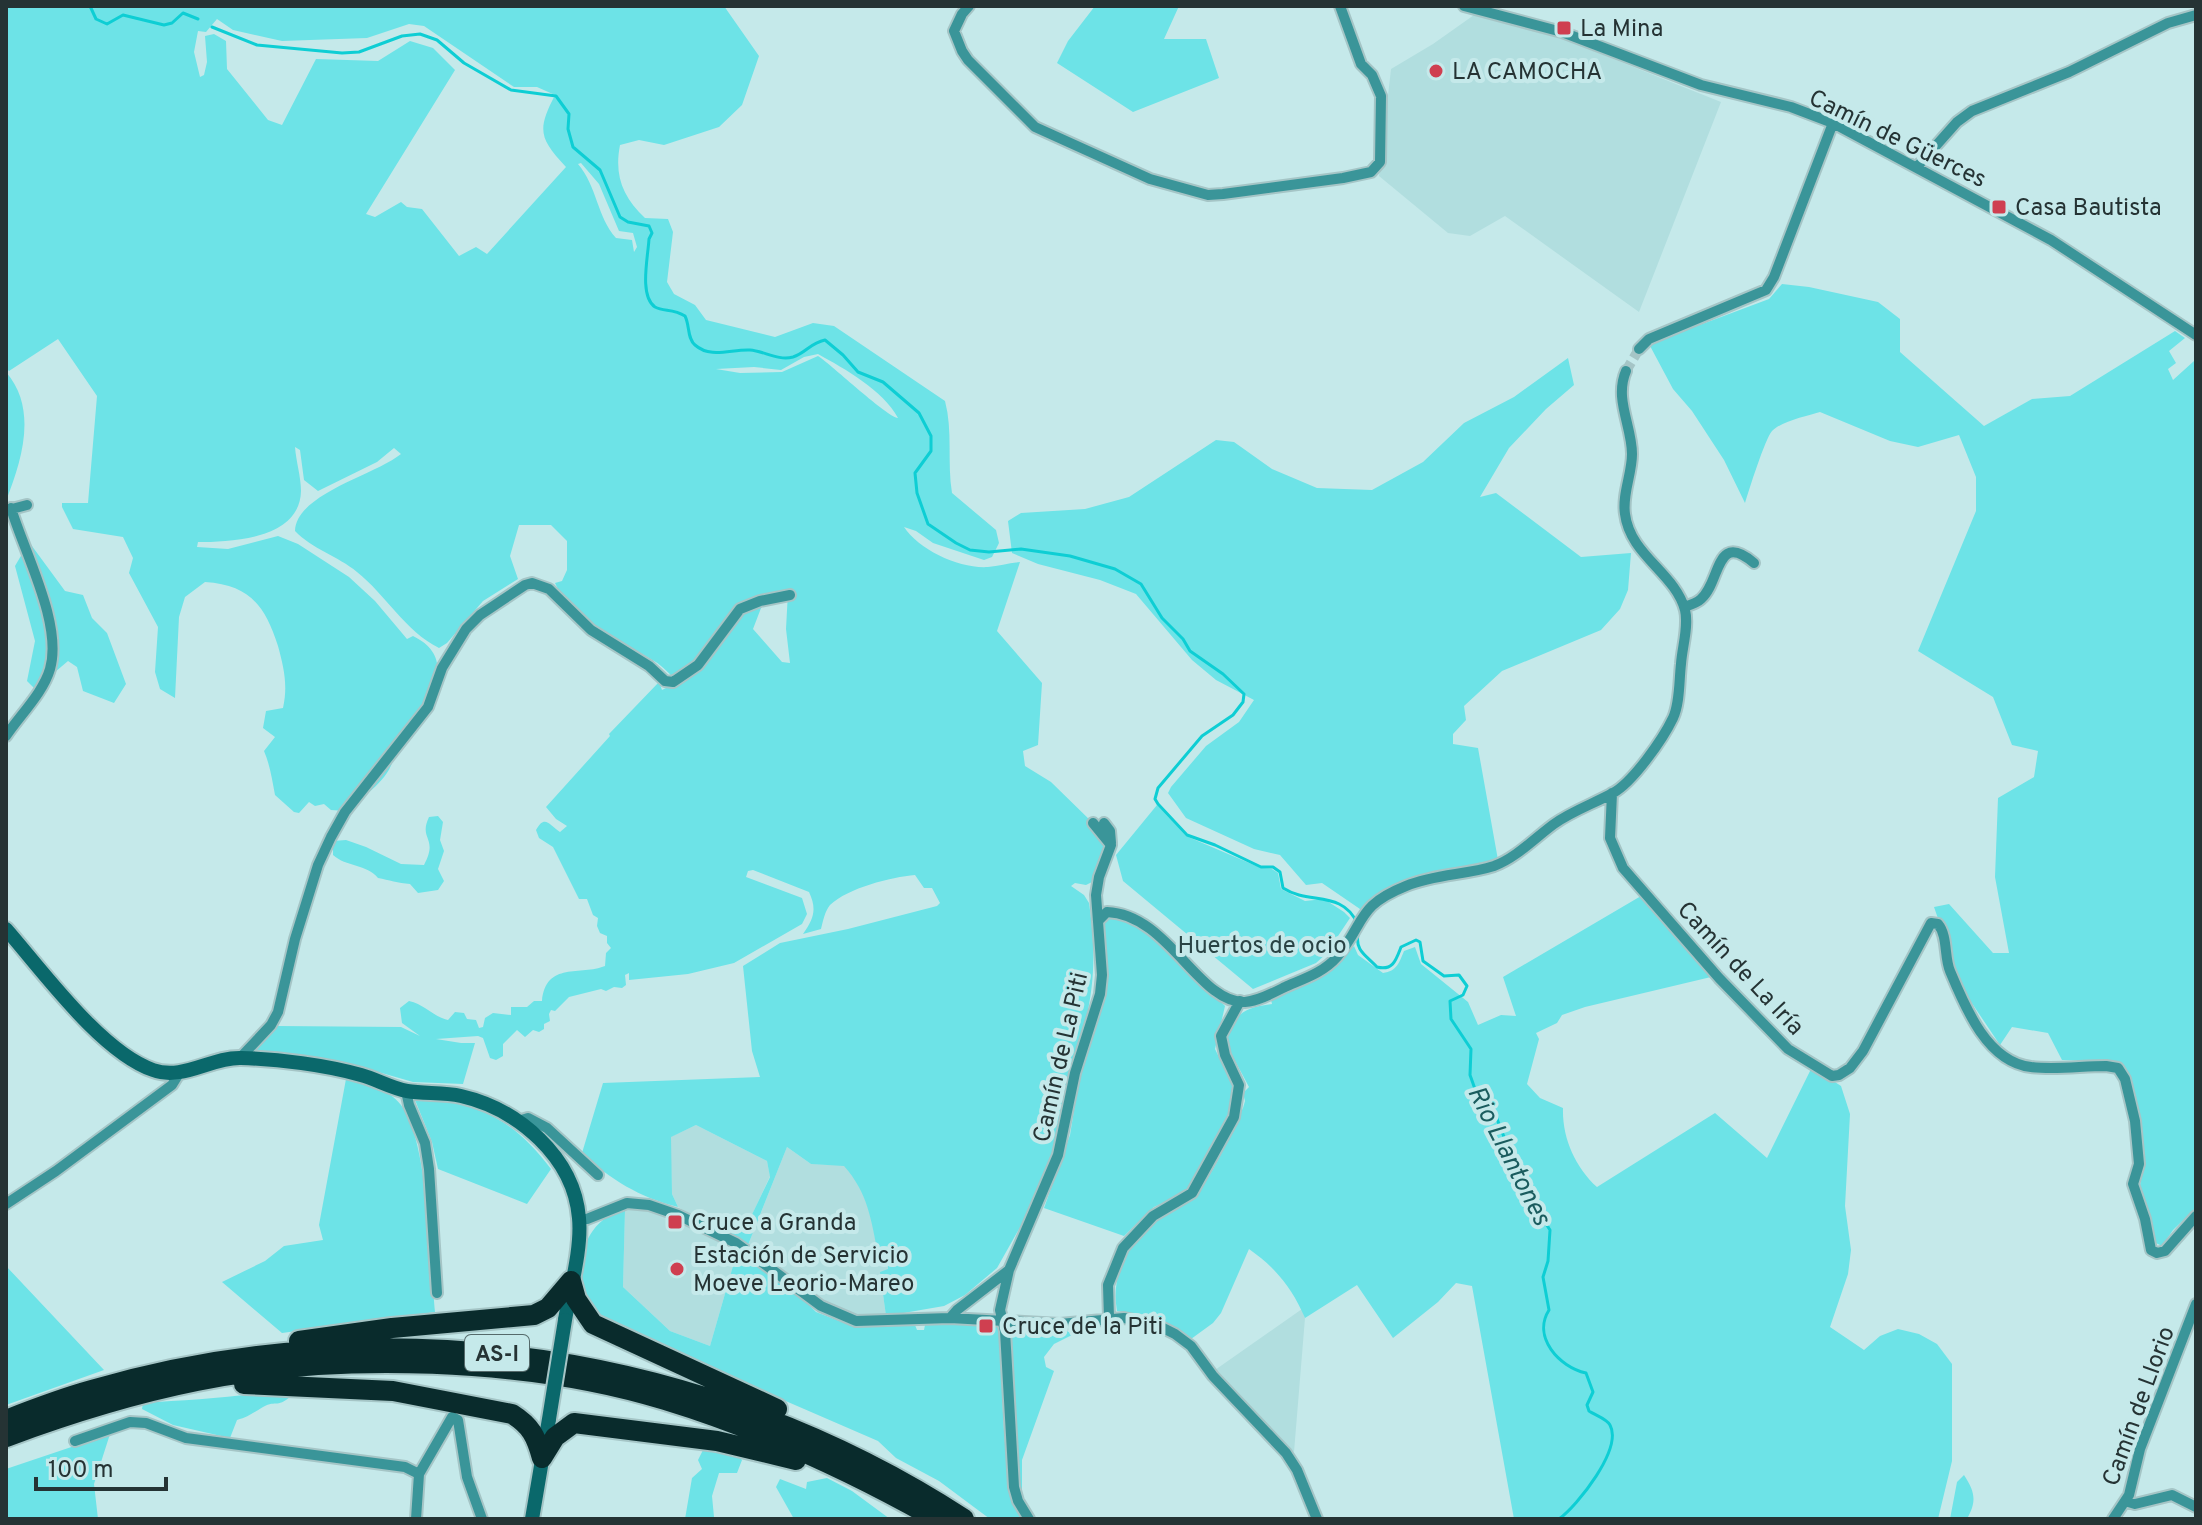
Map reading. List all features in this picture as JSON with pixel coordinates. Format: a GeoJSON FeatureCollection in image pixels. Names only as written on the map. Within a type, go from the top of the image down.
{"type":"FeatureCollection","features":[{"type":"Feature","properties":{"kind":"highway"},"geometry":{"type":"LineString","coordinates":[[534,1315],[548,1308],[571,1281]]}},
{"type":"Feature","properties":{"kind":"highway"},"geometry":{"type":"LineString","coordinates":[[571,1281],[576,1299],[593,1324]]}},
{"type":"Feature","properties":{"kind":"highway"},"geometry":{"type":"LineString","coordinates":[[95,1398],[146,1369],[266,1346],[392,1328],[534,1315],[593,1324],[798,1418],[875,1459],[940,1512]]}},
{"type":"Feature","properties":{"kind":"highway","name":"AS-I"},"geometry":{"type":"LineString","coordinates":[[6,1420],[95,1398],[194,1366],[296,1352],[394,1348],[519,1355],[610,1372],[728,1403],[871,1464],[940,1512],[964,1519]]}},
{"type":"Feature","properties":{"kind":"highway"},"geometry":{"type":"LineString","coordinates":[[95,1398],[243,1384],[393,1391],[512,1414],[717,1441],[783,1455],[940,1512]]}},
{"type":"Feature","properties":{"kind":"highway","name":"AS-I"},"geometry":{"type":"LineString","coordinates":[[6,1437],[95,1398]]}},
{"type":"Feature","properties":{"kind":"highway"},"geometry":{"type":"LineString","coordinates":[[512,1414],[528,1424],[537,1437],[542,1458]]}},
{"type":"Feature","properties":{"kind":"highway"},"geometry":{"type":"LineString","coordinates":[[542,1458],[555,1437],[574,1423]]}},
{"type":"Feature","properties":{"kind":"street"},"geometry":{"type":"LineString","coordinates":[[969,6],[954,31],[962,51],[1035,127],[1150,179],[1208,195],[1293,187],[1343,178],[1371,172],[1380,162],[1381,96],[1372,75],[1361,64],[1340,6]]}},
{"type":"Feature","properties":{"kind":"street","name":"Camín de Güerces"},"geometry":{"type":"LineString","coordinates":[[1464,6],[1562,32],[1701,85],[1791,107],[1833,123],[2051,240],[2196,335]]}},
{"type":"Feature","properties":{"kind":"street"},"geometry":{"type":"LineString","coordinates":[[1917,167],[1957,122],[1972,111],[2069,72],[2168,23],[2196,15]]}},
{"type":"Feature","properties":{"kind":"street"},"geometry":{"type":"LineString","coordinates":[[1639,349],[1649,339],[1766,290],[1774,277],[1833,123]]}},
{"type":"Feature","properties":{"kind":"street"},"geometry":{"type":"LineString","coordinates":[[1099,920],[1107,912],[1118,913],[1147,925],[1216,990],[1240,1001],[1262,997],[1316,974],[1338,956],[1374,902],[1404,886],[1437,875],[1494,866],[1505,861],[1567,815],[1612,793],[1636,773],[1673,718],[1685,630],[1684,607],[1679,596],[1634,540],[1625,514],[1632,457],[1631,438],[1620,392],[1626,371]]}},
{"type":"Feature","properties":{"kind":"street"},"geometry":{"type":"LineString","coordinates":[[6,736],[44,682],[52,654],[41,588],[9,509],[27,505]]}},
{"type":"Feature","properties":{"kind":"street"},"geometry":{"type":"LineString","coordinates":[[1684,607],[1704,597],[1725,555],[1734,551],[1742,553],[1754,563]]}},
{"type":"Feature","properties":{"kind":"street"},"geometry":{"type":"LineString","coordinates":[[240,1058],[271,1025],[278,1012],[295,939],[318,865],[331,837],[345,812],[428,707],[448,656],[466,629],[480,615],[525,585],[541,585],[591,630],[649,666],[665,681],[673,682],[698,665],[740,609],[790,595]]}},
{"type":"Feature","properties":{"kind":"street","name":"Camín de La Iría"},"geometry":{"type":"LineString","coordinates":[[1612,793],[1610,838],[1623,868],[1719,978],[1793,1053],[1832,1076],[1850,1068],[1879,1024],[1919,949],[1926,928],[1931,923],[1938,924],[1943,929],[1948,967],[1966,1005],[1980,1030],[2000,1053],[2012,1062],[2030,1067],[2118,1068],[2125,1079],[2135,1121],[2139,1164],[2133,1184],[2151,1250],[2157,1253],[2165,1251],[2196,1216]]}},
{"type":"Feature","properties":{"kind":"street","name":"Camín de La Piti"},"geometry":{"type":"LineString","coordinates":[[1029,1519],[1014,1487],[1005,1331],[1000,1310],[1009,1270],[1063,1139],[1075,1073],[1100,994],[1102,975],[1096,895],[1111,845],[1099,823]]}},
{"type":"Feature","properties":{"kind":"street"},"geometry":{"type":"LineString","coordinates":[[6,929],[95,1029],[117,1049],[155,1071],[180,1072],[240,1058],[340,1070],[406,1091],[462,1096],[486,1104],[518,1121],[549,1148],[575,1196],[579,1219],[532,1519]]}},
{"type":"Feature","properties":{"kind":"street"},"geometry":{"type":"LineString","coordinates":[[1109,1318],[1108,1285],[1123,1248],[1153,1216],[1192,1193],[1234,1117],[1239,1085],[1221,1045],[1221,1036],[1240,1001]]}},
{"type":"Feature","properties":{"kind":"street"},"geometry":{"type":"LineString","coordinates":[[6,1204],[172,1085],[180,1072]]}},
{"type":"Feature","properties":{"kind":"street"},"geometry":{"type":"LineString","coordinates":[[406,1091],[425,1143],[429,1169],[437,1293]]}},
{"type":"Feature","properties":{"kind":"street"},"geometry":{"type":"LineString","coordinates":[[518,1121],[528,1118],[547,1128],[598,1175]]}},
{"type":"Feature","properties":{"kind":"street"},"geometry":{"type":"LineString","coordinates":[[579,1219],[587,1219],[627,1203],[649,1205],[707,1227],[736,1243],[821,1306],[856,1321],[950,1318],[1060,1324],[1109,1318],[1138,1319],[1155,1324],[1191,1346],[1213,1376],[1291,1460],[1317,1519]]}},
{"type":"Feature","properties":{"kind":"street","name":"Camín de La Piti"},"geometry":{"type":"LineString","coordinates":[[950,1318],[1009,1270]]}},
{"type":"Feature","properties":{"kind":"street","name":"Camín de Llorio"},"geometry":{"type":"LineString","coordinates":[[2113,1519],[2125,1501],[2140,1449],[2196,1304]]}},
{"type":"Feature","properties":{"kind":"street"},"geometry":{"type":"LineString","coordinates":[[416,1519],[419,1474],[452,1417],[458,1420],[467,1477],[482,1519]]}},
{"type":"Feature","properties":{"kind":"street"},"geometry":{"type":"LineString","coordinates":[[75,1441],[130,1422],[146,1423],[186,1438],[405,1467],[419,1474]]}},
{"type":"Feature","properties":{"kind":"street"},"geometry":{"type":"LineString","coordinates":[[2125,1501],[2135,1504],[2172,1495],[2196,1507]]}},
{"type":"Feature","properties":{"kind":"shaded area"},"geometry":{"type":"Polygon","coordinates":[[[1474,15],[1566,40],[1721,102],[1639,312],[1505,216],[1470,236],[1448,233],[1379,176],[1391,69],[1474,15]]]}},
{"type":"Feature","properties":{"kind":"shaded area"},"geometry":{"type":"Polygon","coordinates":[[[696,1125],[767,1161],[770,1176],[747,1226],[728,1234],[678,1207],[672,1194],[670,1137],[696,1125]]]}},
{"type":"Feature","properties":{"kind":"shaded area"},"geometry":{"type":"Polygon","coordinates":[[[787,1147],[811,1164],[844,1165],[859,1183],[871,1216],[878,1253],[887,1255],[888,1270],[880,1272],[886,1316],[857,1317],[820,1301],[811,1294],[813,1285],[801,1275],[793,1279],[748,1245],[787,1147]]]}},
{"type":"Feature","properties":{"kind":"shaded area","name":"Estación de Servicio Moeve Leorio-Mareo"},"geometry":{"type":"Polygon","coordinates":[[[625,1210],[645,1210],[683,1222],[737,1252],[710,1346],[670,1331],[623,1287],[625,1210]]]}},
{"type":"Feature","properties":{"kind":"shaded area"},"geometry":{"type":"Polygon","coordinates":[[[1302,1309],[1305,1318],[1294,1452],[1252,1412],[1215,1370],[1302,1309]]]}},
{"type":"Feature","properties":{"kind":"green space"},"geometry":{"type":"Polygon","coordinates":[[[6,6],[724,6],[759,56],[742,105],[719,127],[664,145],[639,140],[620,145],[619,176],[626,194],[645,218],[668,219],[673,232],[667,282],[674,294],[695,305],[706,320],[775,337],[813,323],[834,326],[945,401],[952,493],[996,530],[999,543],[992,557],[984,560],[933,543],[904,527],[930,550],[965,565],[988,567],[1020,562],[997,631],[1042,683],[1038,745],[1023,751],[1025,766],[1051,782],[1095,825],[1104,841],[1104,853],[1092,882],[1071,886],[1089,903],[1092,988],[1073,1072],[1069,1075],[1053,1154],[1023,1222],[997,1268],[965,1295],[944,1306],[886,1316],[880,1272],[888,1269],[887,1255],[878,1254],[863,1196],[844,1166],[811,1164],[787,1147],[748,1245],[728,1234],[747,1225],[770,1177],[767,1161],[696,1125],[671,1137],[672,1194],[678,1207],[626,1186],[582,1153],[603,1083],[760,1077],[752,1051],[743,966],[780,943],[937,906],[940,903],[932,888],[924,888],[915,875],[882,881],[848,893],[830,905],[821,929],[803,934],[813,913],[809,892],[753,870],[748,871],[746,877],[802,898],[807,914],[802,924],[734,963],[688,974],[629,980],[629,973],[625,975],[626,985],[622,988],[601,989],[569,997],[555,1011],[551,1010],[550,1021],[544,1024],[544,1029],[539,1032],[533,1030],[525,1037],[517,1030],[503,1044],[503,1056],[496,1060],[490,1058],[483,1038],[478,1036],[436,1039],[475,1043],[463,1084],[413,1082],[340,1061],[253,1050],[277,1026],[401,1027],[420,1036],[402,1023],[400,1008],[409,1001],[448,1020],[455,1012],[464,1013],[467,1019],[476,1020],[479,1028],[483,1027],[485,1018],[493,1013],[511,1015],[511,1007],[527,1007],[534,1001],[542,1001],[545,988],[557,975],[605,966],[606,953],[611,948],[607,936],[600,933],[598,918],[593,915],[587,899],[579,899],[553,847],[539,838],[536,830],[545,822],[560,832],[567,826],[546,807],[659,682],[662,690],[678,682],[657,663],[585,619],[562,597],[555,583],[562,581],[567,570],[567,541],[551,525],[519,525],[510,556],[518,579],[483,601],[447,643],[439,648],[427,641],[357,572],[295,531],[299,518],[308,506],[401,454],[394,448],[377,462],[318,491],[304,480],[300,450],[295,447],[301,491],[298,507],[289,519],[262,534],[245,539],[198,542],[197,547],[228,549],[278,536],[298,544],[349,577],[375,601],[407,639],[413,636],[429,647],[437,661],[437,676],[424,709],[376,786],[346,811],[331,810],[324,804],[315,806],[309,802],[299,813],[294,812],[275,795],[264,751],[275,737],[263,728],[266,711],[283,708],[285,685],[278,646],[261,609],[244,593],[221,584],[205,582],[185,597],[179,617],[175,698],[160,689],[155,672],[158,627],[129,573],[133,558],[123,537],[73,529],[62,507],[62,503],[88,503],[97,396],[58,339],[9,371],[6,368],[6,6]],[[217,19],[206,32],[198,31],[194,52],[200,77],[204,75],[207,62],[205,36],[214,34],[226,41],[227,69],[268,120],[282,125],[316,59],[378,61],[410,41],[433,48],[455,70],[366,214],[375,217],[401,202],[407,207],[422,209],[459,256],[476,247],[487,254],[566,167],[550,148],[544,133],[545,117],[555,95],[537,87],[514,87],[424,26],[409,24],[367,38],[282,41],[233,30],[217,19]],[[581,163],[578,164],[610,230],[616,238],[632,240],[634,252],[637,247],[633,233],[619,231],[599,184],[581,163]],[[818,354],[804,357],[781,370],[754,367],[716,369],[740,373],[782,372],[818,356],[898,418],[883,398],[851,373],[818,354]],[[788,592],[766,595],[753,629],[782,662],[790,663],[786,629],[788,592]]]}},
{"type":"Feature","properties":{"kind":"green space"},"geometry":{"type":"Polygon","coordinates":[[[1095,6],[1179,6],[1164,39],[1206,39],[1219,78],[1133,112],[1057,63],[1068,41],[1095,6]]]}},
{"type":"Feature","properties":{"kind":"green space"},"geometry":{"type":"Polygon","coordinates":[[[1782,284],[1878,302],[1900,319],[1900,352],[1984,426],[2032,399],[2070,396],[2175,331],[2185,338],[2169,351],[2176,363],[2168,369],[2173,380],[2194,361],[2196,363],[2196,1208],[2173,1230],[2162,1246],[2156,1243],[2140,1185],[2144,1164],[2140,1125],[2126,1070],[2115,1062],[2062,1060],[2048,1033],[2012,1027],[2000,1045],[1963,990],[1934,907],[1949,904],[1993,953],[2009,953],[1995,877],[1998,798],[2034,777],[2038,751],[2012,745],[1993,697],[1918,651],[1976,511],[1976,477],[1959,435],[1918,447],[1890,441],[1820,412],[1795,419],[1776,427],[1769,436],[1745,503],[1724,460],[1692,411],[1673,389],[1649,344],[1769,299],[1782,284]]]}},
{"type":"Feature","properties":{"kind":"green space"},"geometry":{"type":"Polygon","coordinates":[[[1568,358],[1574,385],[1509,448],[1480,497],[1496,493],[1581,557],[1631,553],[1628,590],[1620,609],[1601,630],[1502,671],[1464,706],[1466,720],[1453,734],[1453,744],[1478,748],[1498,860],[1415,886],[1370,912],[1360,909],[1322,883],[1306,885],[1280,855],[1254,849],[1186,818],[1168,793],[1171,787],[1206,746],[1239,722],[1254,700],[1216,680],[1192,660],[1136,594],[1012,553],[1008,521],[1021,513],[1085,509],[1129,497],[1216,440],[1234,442],[1272,469],[1317,488],[1372,490],[1423,462],[1464,423],[1514,397],[1568,358]]]}},
{"type":"Feature","properties":{"kind":"green space"},"geometry":{"type":"Polygon","coordinates":[[[6,372],[22,402],[24,435],[6,501],[6,372]]]}},
{"type":"Feature","properties":{"kind":"green space"},"geometry":{"type":"Polygon","coordinates":[[[29,542],[65,591],[83,595],[92,618],[107,633],[126,684],[114,703],[83,691],[77,667],[68,661],[35,689],[27,681],[35,641],[15,566],[29,542]]]}},
{"type":"Feature","properties":{"kind":"green space","name":"Huertos de ocio"},"geometry":{"type":"Polygon","coordinates":[[[1157,805],[1186,836],[1261,868],[1272,869],[1278,873],[1281,889],[1305,901],[1324,899],[1344,912],[1350,918],[1326,954],[1316,963],[1253,989],[1123,881],[1116,855],[1157,805]]]}},
{"type":"Feature","properties":{"kind":"green space"},"geometry":{"type":"Polygon","coordinates":[[[438,816],[443,822],[440,840],[444,851],[438,869],[444,881],[438,890],[418,893],[410,884],[378,878],[368,870],[333,855],[333,841],[346,840],[401,864],[424,865],[430,849],[426,825],[429,817],[438,816]]]}},
{"type":"Feature","properties":{"kind":"green space"},"geometry":{"type":"Polygon","coordinates":[[[1641,896],[1711,977],[1562,1015],[1557,1023],[1536,1033],[1539,1039],[1527,1084],[1540,1098],[1563,1108],[1571,1151],[1597,1187],[1715,1113],[1767,1158],[1812,1067],[1841,1086],[1850,1114],[1845,1206],[1851,1250],[1848,1274],[1830,1327],[1864,1350],[1880,1336],[1898,1329],[1919,1334],[1937,1344],[1952,1364],[1952,1461],[1938,1519],[1514,1519],[1472,1286],[1456,1283],[1438,1302],[1393,1338],[1357,1285],[1305,1318],[1282,1279],[1249,1249],[1221,1313],[1191,1339],[1151,1316],[1117,1311],[1120,1269],[1132,1245],[1151,1224],[1201,1189],[1243,1108],[1243,1093],[1249,1087],[1225,1042],[1241,1014],[1272,1004],[1271,999],[1322,977],[1354,946],[1358,955],[1383,973],[1399,963],[1404,951],[1415,947],[1421,964],[1468,1002],[1478,1025],[1501,1015],[1516,1016],[1503,977],[1641,896]]]}},
{"type":"Feature","properties":{"kind":"green space"},"geometry":{"type":"Polygon","coordinates":[[[1109,917],[1125,921],[1157,939],[1225,1006],[1215,1049],[1232,1084],[1234,1106],[1192,1185],[1182,1194],[1154,1207],[1124,1236],[1044,1208],[1070,1135],[1080,1074],[1104,1001],[1107,969],[1103,922],[1109,917]]]}},
{"type":"Feature","properties":{"kind":"green space"},"geometry":{"type":"Polygon","coordinates":[[[346,1079],[390,1094],[401,1105],[410,1122],[423,1174],[435,1312],[282,1333],[222,1282],[265,1261],[284,1246],[323,1240],[319,1225],[346,1079]]]}},
{"type":"Feature","properties":{"kind":"green space"},"geometry":{"type":"Polygon","coordinates":[[[434,1099],[471,1108],[501,1121],[539,1154],[551,1169],[527,1204],[438,1169],[432,1142],[415,1100],[434,1099]]]}},
{"type":"Feature","properties":{"kind":"green space"},"geometry":{"type":"Polygon","coordinates":[[[625,1210],[623,1287],[670,1331],[710,1346],[737,1252],[794,1290],[816,1312],[855,1327],[915,1325],[917,1330],[924,1330],[925,1325],[997,1325],[1000,1332],[1007,1458],[1016,1504],[1024,1519],[990,1519],[939,1481],[896,1458],[878,1441],[598,1320],[580,1285],[582,1256],[588,1238],[599,1223],[625,1210]]]}},
{"type":"Feature","properties":{"kind":"green space"},"geometry":{"type":"Polygon","coordinates":[[[6,1266],[104,1370],[6,1405],[6,1266]]]}},
{"type":"Feature","properties":{"kind":"green space"},"geometry":{"type":"Polygon","coordinates":[[[1014,1326],[1064,1330],[1074,1334],[1054,1344],[1044,1357],[1046,1367],[1054,1371],[1022,1460],[1022,1503],[1010,1329],[1014,1326]]]}},
{"type":"Feature","properties":{"kind":"green space"},"geometry":{"type":"Polygon","coordinates":[[[273,1391],[294,1393],[280,1403],[268,1405],[237,1420],[230,1438],[173,1425],[142,1409],[143,1403],[273,1391]]]}},
{"type":"Feature","properties":{"kind":"green space"},"geometry":{"type":"Polygon","coordinates":[[[110,1434],[94,1484],[98,1519],[6,1519],[6,1469],[110,1434]]]}},
{"type":"Feature","properties":{"kind":"green space"},"geometry":{"type":"Polygon","coordinates":[[[705,1446],[736,1453],[742,1460],[737,1473],[719,1473],[712,1496],[714,1517],[717,1519],[685,1519],[692,1478],[702,1469],[698,1460],[705,1446]]]}},
{"type":"Feature","properties":{"kind":"green space"},"geometry":{"type":"Polygon","coordinates":[[[1964,1475],[1971,1487],[1972,1507],[1967,1519],[1950,1519],[1957,1482],[1964,1475]]]}},
{"type":"Feature","properties":{"kind":"green space"},"geometry":{"type":"Polygon","coordinates":[[[827,1478],[852,1491],[890,1519],[794,1519],[776,1487],[780,1479],[806,1489],[807,1482],[827,1478]]]}},
{"type":"Feature","properties":{"kind":"waterway","name":"Rio Llantones"},"geometry":{"type":"LineString","coordinates":[[90,6],[96,19],[107,24],[123,15],[164,25],[172,23],[183,13],[198,19]]}},
{"type":"Feature","properties":{"kind":"waterway","name":"Rio Llantones"},"geometry":{"type":"LineString","coordinates":[[212,27],[257,45],[342,53],[359,52],[402,36],[420,34],[437,40],[464,63],[511,90],[556,96],[569,114],[568,129],[573,147],[600,170],[620,217],[628,222],[649,226],[652,233],[646,285],[650,302],[655,307],[685,316],[695,345],[708,352],[750,350],[787,358],[825,340],[858,372],[883,382],[919,413],[931,436],[931,451],[915,473],[917,493],[928,524],[970,550],[1021,549],[1070,556],[1115,569],[1141,584],[1162,618],[1183,639],[1190,651],[1223,674],[1244,694],[1243,702],[1233,715],[1202,736],[1158,788],[1155,799],[1158,804],[1187,835],[1261,867],[1273,867],[1280,872],[1283,888],[1343,906],[1357,923]]}},
{"type":"Feature","properties":{"kind":"waterway","name":"Rio Llantones"},"geometry":{"type":"LineString","coordinates":[[1358,934],[1360,949],[1377,967],[1390,966],[1401,947],[1416,940],[1420,942],[1423,961],[1444,976],[1459,975],[1467,986],[1463,995],[1450,1001],[1451,1019],[1471,1049],[1470,1075],[1475,1089],[1494,1111],[1516,1168],[1529,1186],[1528,1196],[1550,1230],[1548,1261],[1543,1277],[1549,1310],[1545,1320],[1546,1340],[1558,1358],[1586,1373],[1593,1392],[1587,1405],[1589,1411],[1610,1425],[1612,1435],[1610,1448],[1596,1476],[1559,1519]]}},
{"type":"Feature","properties":{"kind":"tunnel"},"geometry":{"type":"LineString","coordinates":[[1626,371],[1639,349]]}},
{"type":"Feature","properties":{"kind":"place","name":"La Mina"},"geometry":{"type":"Point","coordinates":[1564,28]}},
{"type":"Feature","properties":{"kind":"place","name":"LA CAMOCHA"},"geometry":{"type":"Point","coordinates":[1436,71]}},
{"type":"Feature","properties":{"kind":"place","name":"Casa Bautista"},"geometry":{"type":"Point","coordinates":[1999,207]}},
{"type":"Feature","properties":{"kind":"place","name":"Cruce a Granda"},"geometry":{"type":"Point","coordinates":[675,1222]}},
{"type":"Feature","properties":{"kind":"place","name":"Estación de Servicio Moeve Leorio-Mareo"},"geometry":{"type":"Point","coordinates":[677,1269]}},
{"type":"Feature","properties":{"kind":"place","name":"Cruce de la Piti"},"geometry":{"type":"Point","coordinates":[986,1326]}}]}
